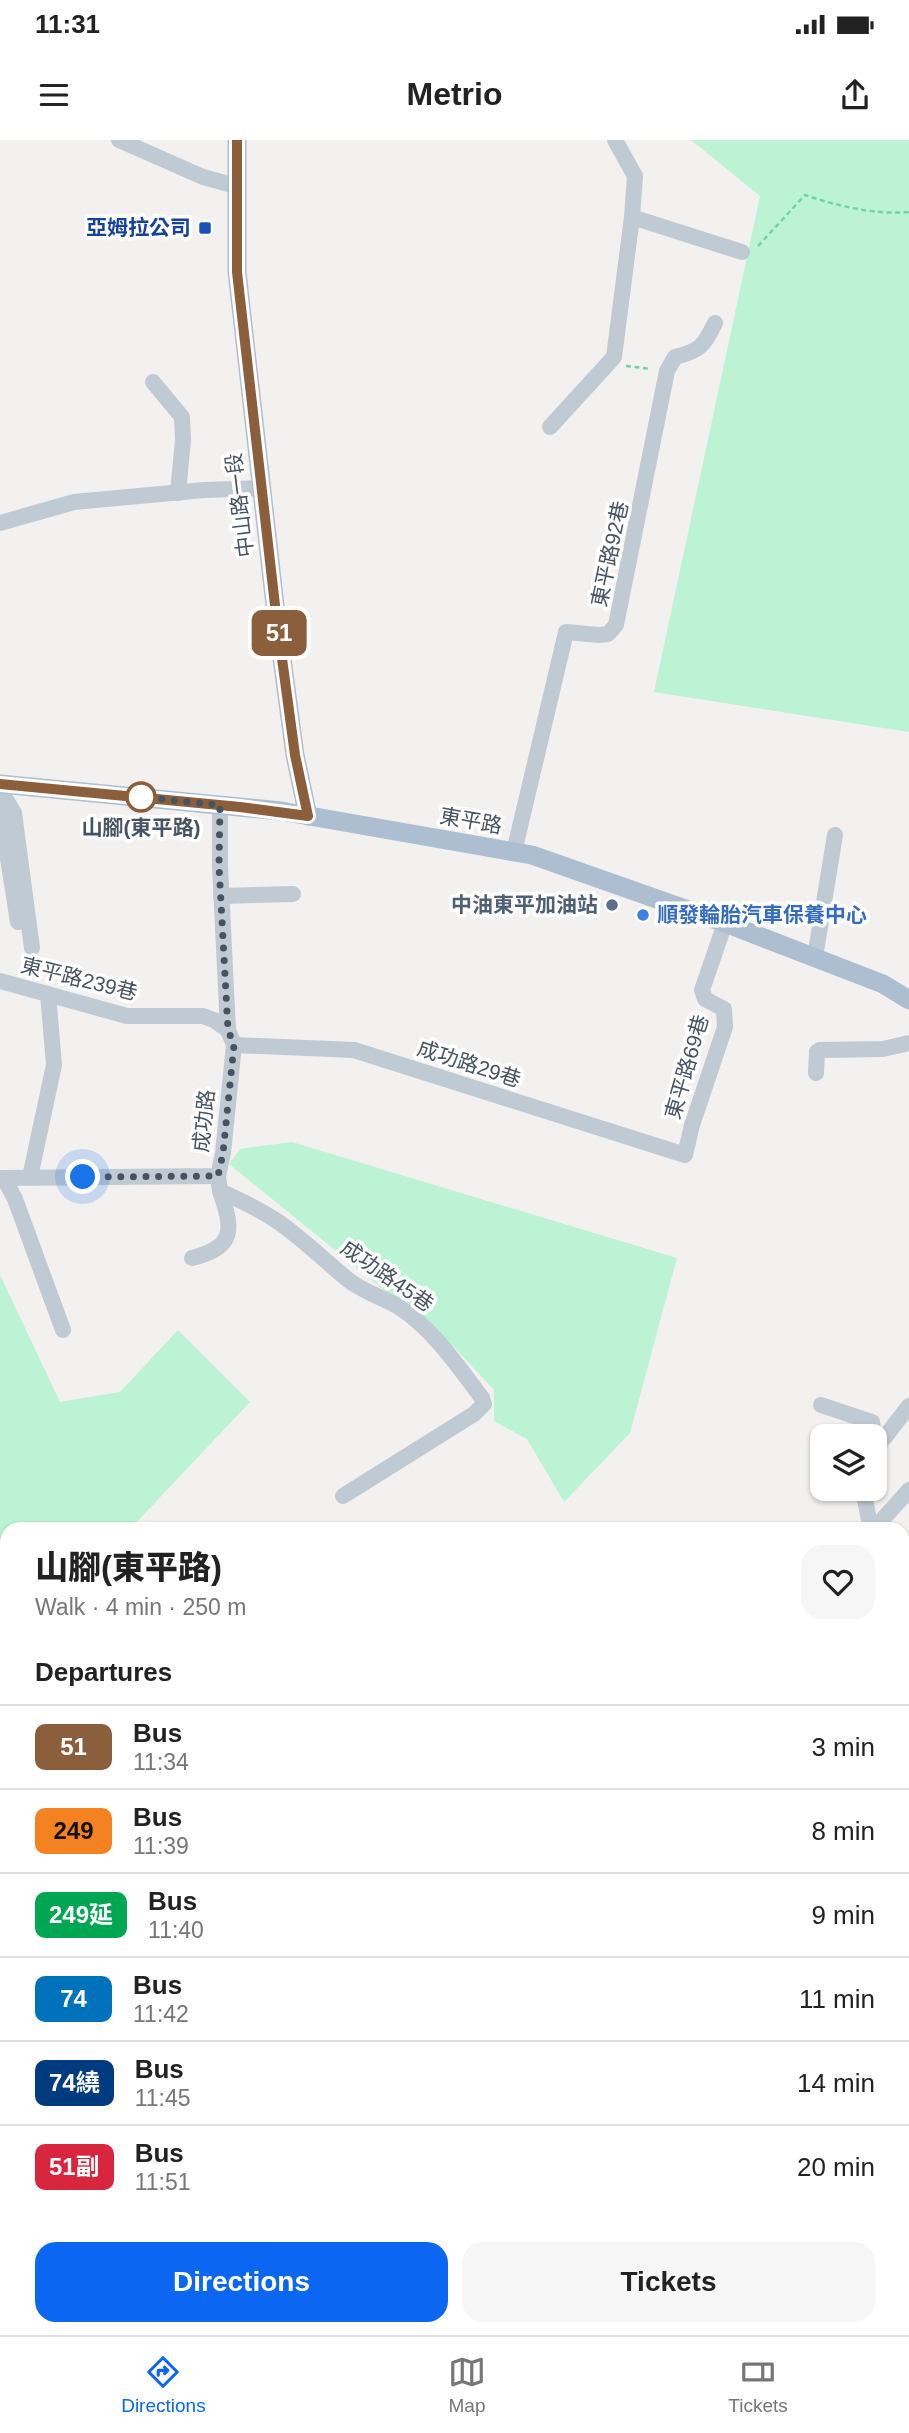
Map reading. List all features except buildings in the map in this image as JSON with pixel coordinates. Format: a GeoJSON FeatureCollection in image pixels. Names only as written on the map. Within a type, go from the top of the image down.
{"type":"FeatureCollection","features":[{"type":"Feature","properties":{"kind":"main road","name":"中山路一段"},"geometry":{"type":"LineString","coordinates":[[237,140],[237,272],[295,755],[308,816]]}},
{"type":"Feature","properties":{"kind":"main road","name":"東平路"},"geometry":{"type":"LineString","coordinates":[[0,784],[308,816],[548,859],[815,957],[883,984],[909,1000]]}},
{"type":"Feature","properties":{"kind":"street"},"geometry":{"type":"LineString","coordinates":[[119,140],[204,177],[236,187]]}},
{"type":"Feature","properties":{"kind":"street"},"geometry":{"type":"LineString","coordinates":[[550,426],[614,357],[635,176],[615,140]]}},
{"type":"Feature","properties":{"kind":"street"},"geometry":{"type":"LineString","coordinates":[[632,216],[742,252]]}},
{"type":"Feature","properties":{"kind":"street"},"geometry":{"type":"LineString","coordinates":[[667,371],[675,357],[696,352],[708,339],[715,323]]}},
{"type":"Feature","properties":{"kind":"street","name":"東平路92巷"},"geometry":{"type":"LineString","coordinates":[[514,852],[566,632],[608,634],[617,625],[667,371]]}},
{"type":"Feature","properties":{"kind":"street"},"geometry":{"type":"LineString","coordinates":[[153,383],[182,417],[183,440],[178,493]]}},
{"type":"Feature","properties":{"kind":"street"},"geometry":{"type":"LineString","coordinates":[[0,523],[74,502],[261,488]]}},
{"type":"Feature","properties":{"kind":"street"},"geometry":{"type":"LineString","coordinates":[[0,790],[15,813],[32,948]]}},
{"type":"Feature","properties":{"kind":"street","name":"成功路"},"geometry":{"type":"LineString","coordinates":[[2,1179],[30,1177],[219,1183],[231,1037],[222,896],[220,805]]}},
{"type":"Feature","properties":{"kind":"street"},"geometry":{"type":"LineString","coordinates":[[0,807],[18,922]]}},
{"type":"Feature","properties":{"kind":"street"},"geometry":{"type":"LineString","coordinates":[[815,957],[835,835]]}},
{"type":"Feature","properties":{"kind":"street"},"geometry":{"type":"LineString","coordinates":[[222,896],[293,894]]}},
{"type":"Feature","properties":{"kind":"street","name":"東平路69巷"},"geometry":{"type":"LineString","coordinates":[[685,1155],[692,1125],[725,1027],[724,1009],[705,999],[702,990],[725,923]]}},
{"type":"Feature","properties":{"kind":"street","name":"東平路239巷"},"geometry":{"type":"LineString","coordinates":[[0,981],[127,1016],[202,1016],[214,1020],[231,1037]]}},
{"type":"Feature","properties":{"kind":"street"},"geometry":{"type":"LineString","coordinates":[[30,1177],[54,1065],[48,994]]}},
{"type":"Feature","properties":{"kind":"street","name":"成功路29巷"},"geometry":{"type":"LineString","coordinates":[[231,1037],[354,1050],[685,1155]]}},
{"type":"Feature","properties":{"kind":"street"},"geometry":{"type":"LineString","coordinates":[[816,1073],[817,1052],[820,1050],[883,1049],[909,1043]]}},
{"type":"Feature","properties":{"kind":"street"},"geometry":{"type":"LineString","coordinates":[[2,1179],[15,1199],[62,1330]]}},
{"type":"Feature","properties":{"kind":"street"},"geometry":{"type":"LineString","coordinates":[[192,1258],[220,1248],[228,1233],[228,1213],[219,1183]]}},
{"type":"Feature","properties":{"kind":"street","name":"成功路45巷"},"geometry":{"type":"LineString","coordinates":[[219,1183],[278,1222],[348,1280],[367,1293],[398,1306],[428,1330],[482,1398],[484,1404],[474,1414],[343,1496]]}},
{"type":"Feature","properties":{"kind":"street"},"geometry":{"type":"LineString","coordinates":[[821,1405],[872,1424]]}},
{"type":"Feature","properties":{"kind":"street"},"geometry":{"type":"LineString","coordinates":[[887,1434],[909,1406]]}},
{"type":"Feature","properties":{"kind":"street"},"geometry":{"type":"LineString","coordinates":[[879,1522],[909,1490]]}},
{"type":"Feature","properties":{"kind":"street"},"geometry":{"type":"LineString","coordinates":[[865,1501],[870,1522]]}},
{"type":"Feature","properties":{"kind":"path"},"geometry":{"type":"LineString","coordinates":[[742,252],[746,253],[758,246],[805,195],[856,209],[909,212]]}},
{"type":"Feature","properties":{"kind":"path"},"geometry":{"type":"LineString","coordinates":[[609,365],[667,371]]}},
{"type":"Feature","properties":{"kind":"green space"},"geometry":{"type":"Polygon","coordinates":[[[691,140],[909,140],[909,732],[654,692],[760,196],[691,140]]]}},
{"type":"Feature","properties":{"kind":"green space"},"geometry":{"type":"Polygon","coordinates":[[[292,1142],[677,1258],[630,1433],[564,1502],[527,1439],[494,1421],[494,1390],[454,1347],[229,1164],[240,1149],[292,1142]]]}},
{"type":"Feature","properties":{"kind":"green space"},"geometry":{"type":"Polygon","coordinates":[[[0,1275],[60,1402],[120,1392],[178,1330],[250,1402],[137,1522],[0,1522],[0,1275]]]}},
{"type":"Feature","properties":{"kind":"bus line","name":"51"},"geometry":{"type":"LineString","coordinates":[[0,784],[108,793],[308,816],[295,755],[276,614],[237,272],[237,140]]}},
{"type":"Feature","properties":{"kind":"place","name":"亞姆拉公司"},"geometry":{"type":"Point","coordinates":[205,228]}},
{"type":"Feature","properties":{"kind":"place","name":"山腳(東平路)"},"geometry":{"type":"Point","coordinates":[141,797]}},
{"type":"Feature","properties":{"kind":"place","name":"中油東平加油站"},"geometry":{"type":"Point","coordinates":[612,905]}},
{"type":"Feature","properties":{"kind":"place","name":"順發輪胎汽車保養中心"},"geometry":{"type":"Point","coordinates":[643,915]}},
{"type":"Feature","properties":{"kind":"route"},"geometry":{"type":"LineString","coordinates":[[83,1177],[218,1176],[223,1153],[234,1045],[228,1030],[219,866],[220,805],[131,796],[141,797]]}}]}
